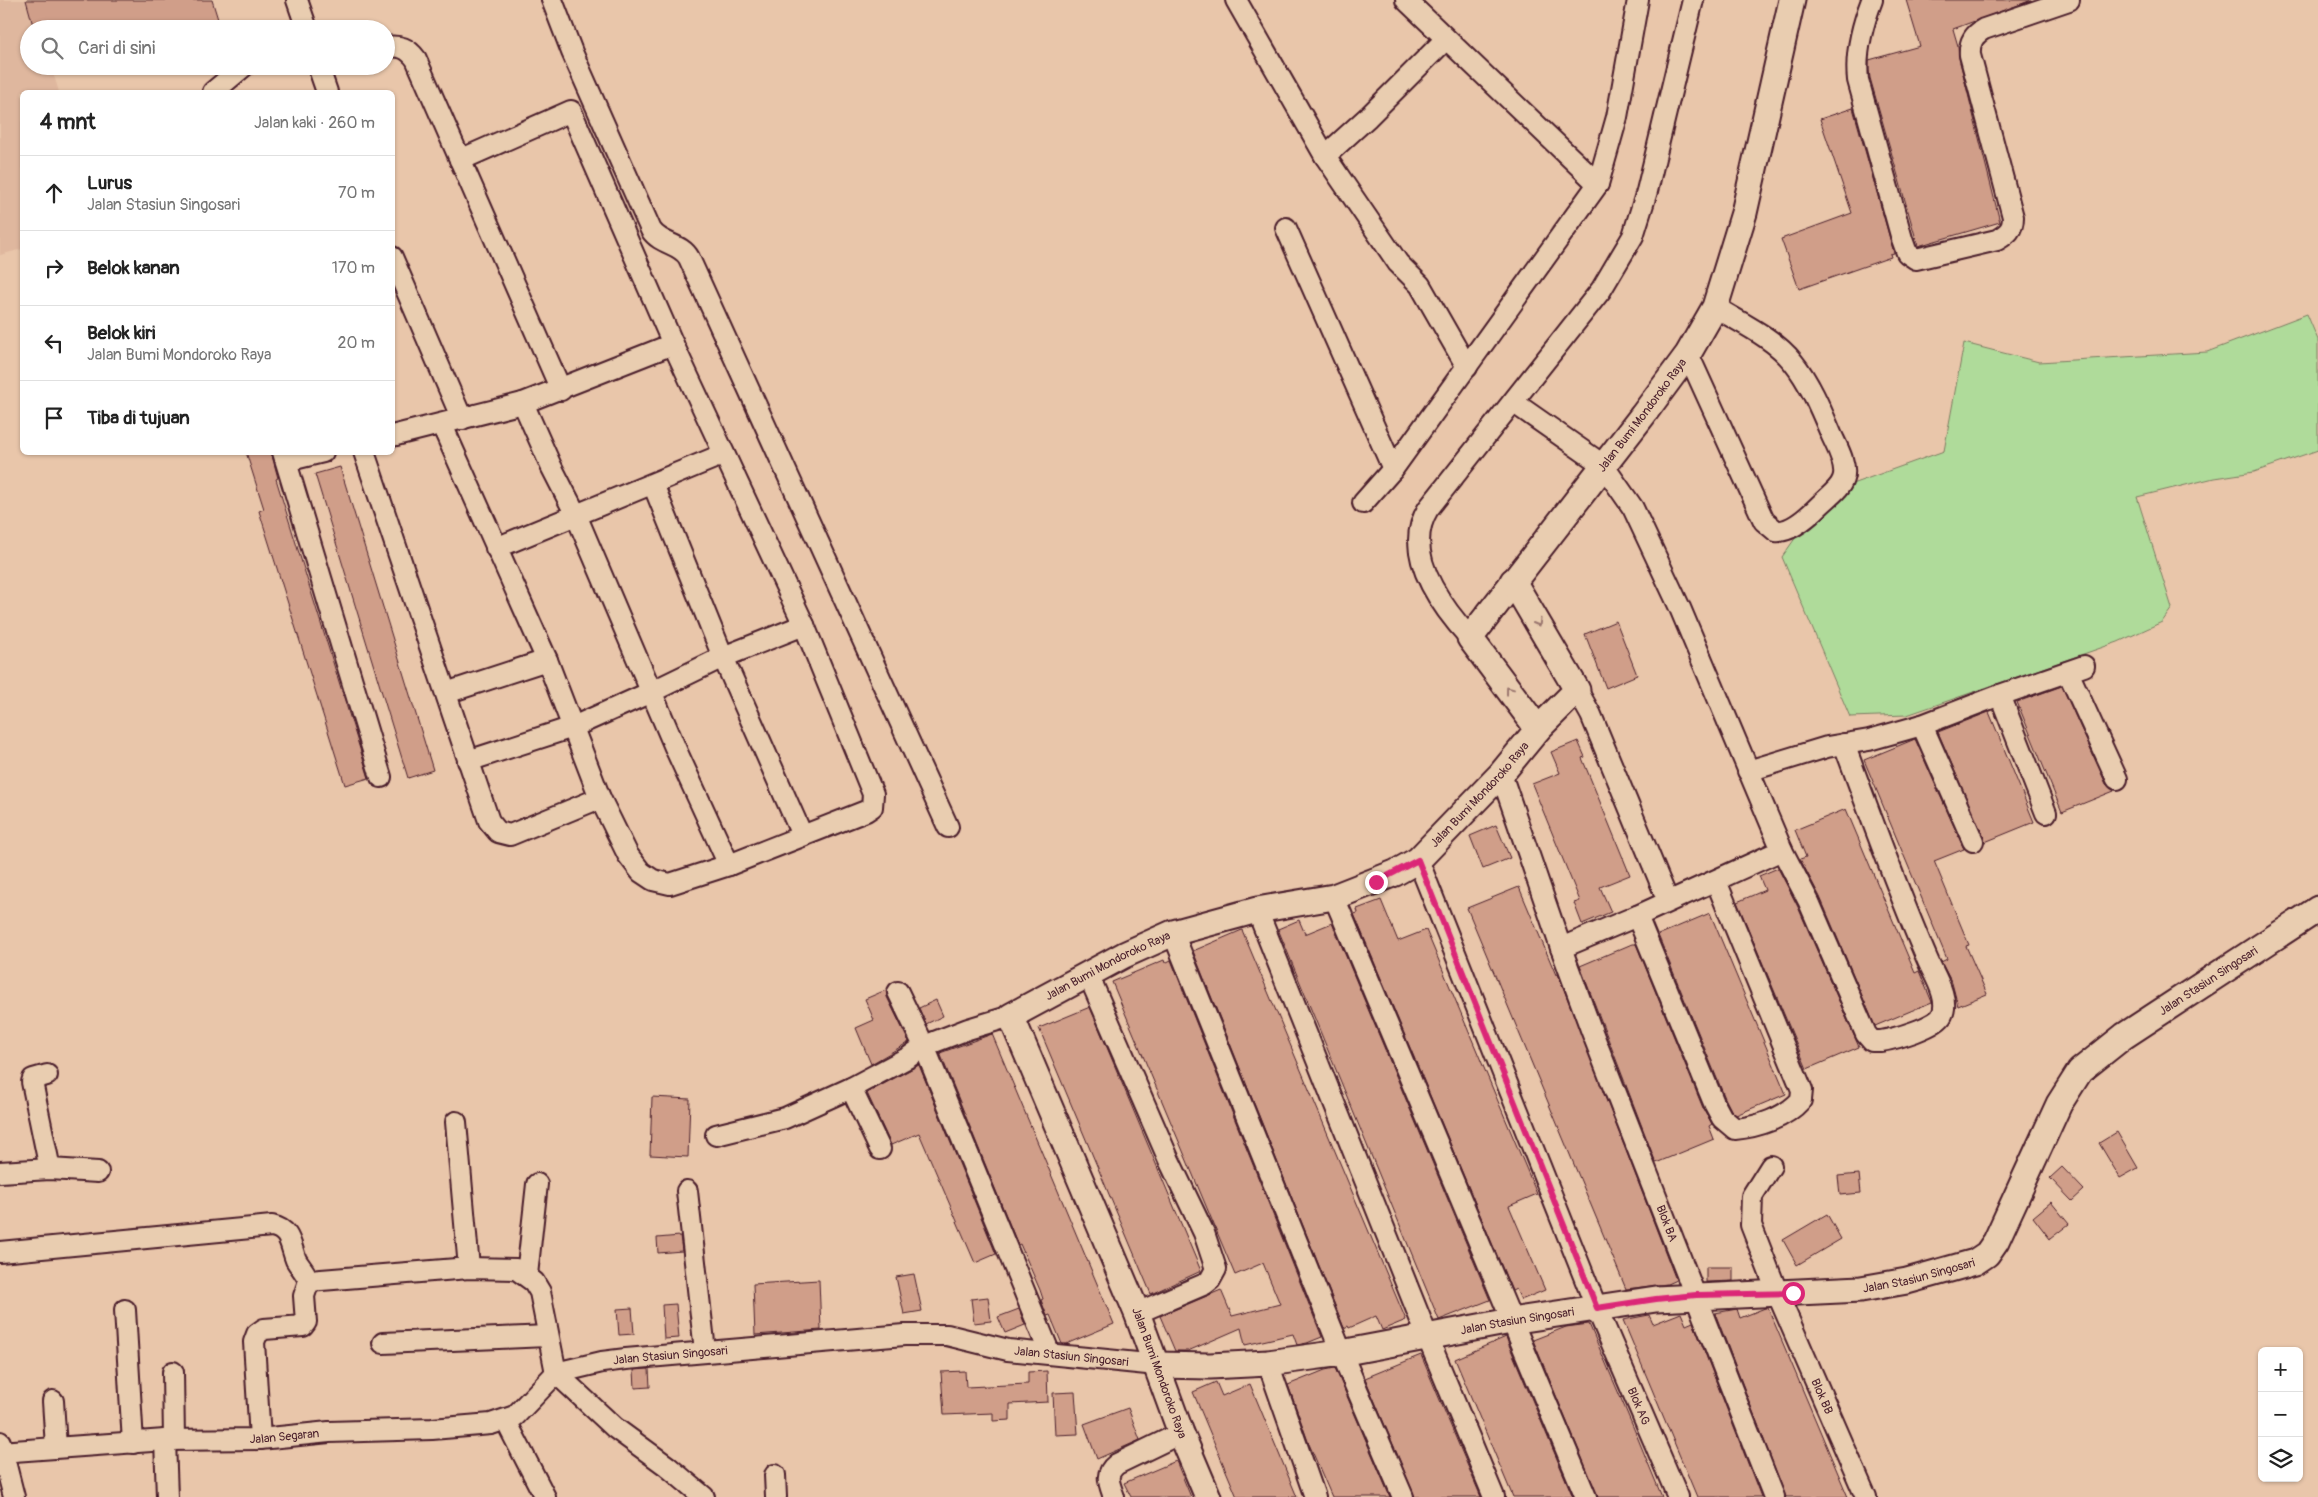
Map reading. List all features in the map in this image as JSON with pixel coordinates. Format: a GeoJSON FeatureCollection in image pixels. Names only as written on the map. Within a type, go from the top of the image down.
{"type":"FeatureCollection","features":[{"type":"Feature","properties":{"kind":"street"},"geometry":{"type":"LineString","coordinates":[[297,0],[303,20]]}},
{"type":"Feature","properties":{"kind":"street"},"geometry":{"type":"LineString","coordinates":[[552,0],[572,52],[651,230],[659,239],[681,248],[689,258],[948,827]]}},
{"type":"Feature","properties":{"kind":"street"},"geometry":{"type":"LineString","coordinates":[[1236,0],[1325,156],[1398,263],[1420,285],[1467,367]]}},
{"type":"Feature","properties":{"kind":"street"},"geometry":{"type":"LineString","coordinates":[[1406,0],[1598,184]]}},
{"type":"Feature","properties":{"kind":"street"},"geometry":{"type":"LineString","coordinates":[[1363,503],[1393,469],[1598,184],[1617,117],[1638,0]]}},
{"type":"Feature","properties":{"kind":"street"},"geometry":{"type":"LineString","coordinates":[[1538,729],[1443,605],[1423,565],[1420,547],[1420,525],[1428,509],[1601,290],[1633,236],[1647,191],[1693,0]]}},
{"type":"Feature","properties":{"kind":"street","name":"Jalan Bumi Mondoroko Raya"},"geometry":{"type":"LineString","coordinates":[[1470,638],[1688,354],[1715,308],[1744,213],[1792,0]]}},
{"type":"Feature","properties":{"kind":"street"},"geometry":{"type":"LineString","coordinates":[[1872,0],[1858,50],[1856,63],[1858,80],[1902,240],[1907,253],[1916,259],[1997,240],[2008,233],[2013,225],[2013,217],[1970,55],[1970,45],[1974,37],[1984,29],[2069,0]]}},
{"type":"Feature","properties":{"kind":"street"},"geometry":{"type":"LineString","coordinates":[[1325,156],[1368,117],[1446,40]]}},
{"type":"Feature","properties":{"kind":"street"},"geometry":{"type":"LineString","coordinates":[[395,46],[404,48],[416,59],[561,390]]}},
{"type":"Feature","properties":{"kind":"street"},"geometry":{"type":"LineString","coordinates":[[215,90],[233,75]]}},
{"type":"Feature","properties":{"kind":"street"},"geometry":{"type":"LineString","coordinates":[[324,75],[327,90]]}},
{"type":"Feature","properties":{"kind":"street"},"geometry":{"type":"LineString","coordinates":[[460,160],[595,101]]}},
{"type":"Feature","properties":{"kind":"street"},"geometry":{"type":"LineString","coordinates":[[442,425],[547,660],[600,798],[628,856],[641,872],[653,880],[670,884],[729,865],[872,807],[874,798],[804,625],[673,344],[571,111]]}},
{"type":"Feature","properties":{"kind":"street"},"geometry":{"type":"LineString","coordinates":[[1286,228],[1393,469]]}},
{"type":"Feature","properties":{"kind":"street"},"geometry":{"type":"LineString","coordinates":[[395,264],[462,419]]}},
{"type":"Feature","properties":{"kind":"street"},"geometry":{"type":"LineString","coordinates":[[1688,354],[1764,521],[1776,531],[1784,531],[1813,512],[1842,483],[1844,472],[1838,448],[1805,379],[1792,360],[1775,344],[1715,308]]}},
{"type":"Feature","properties":{"kind":"street"},"geometry":{"type":"LineString","coordinates":[[395,435],[523,403],[561,390],[673,344]]}},
{"type":"Feature","properties":{"kind":"street"},"geometry":{"type":"LineString","coordinates":[[1513,402],[1603,465],[1633,508],[1656,556],[1782,850],[1809,902],[1869,1038],[1875,1042],[1888,1040],[1933,1024],[1940,1019],[1944,1010],[1943,998],[1907,914],[1844,744]]}},
{"type":"Feature","properties":{"kind":"street"},"geometry":{"type":"LineString","coordinates":[[523,403],[550,466],[576,515],[651,692],[729,865]]}},
{"type":"Feature","properties":{"kind":"street"},"geometry":{"type":"LineString","coordinates":[[496,548],[724,454]]}},
{"type":"Feature","properties":{"kind":"street"},"geometry":{"type":"LineString","coordinates":[[300,455],[285,457],[381,777]]}},
{"type":"Feature","properties":{"kind":"street"},"geometry":{"type":"LineString","coordinates":[[365,455],[489,822],[498,832],[510,835],[600,798]]}},
{"type":"Feature","properties":{"kind":"street"},"geometry":{"type":"LineString","coordinates":[[653,484],[723,657],[802,835]]}},
{"type":"Feature","properties":{"kind":"street"},"geometry":{"type":"LineString","coordinates":[[1513,581],[1591,714],[1668,901]]}},
{"type":"Feature","properties":{"kind":"street"},"geometry":{"type":"LineString","coordinates":[[468,761],[573,727],[723,657],[804,625]]}},
{"type":"Feature","properties":{"kind":"street"},"geometry":{"type":"LineString","coordinates":[[446,693],[547,660]]}},
{"type":"Feature","properties":{"kind":"street"},"geometry":{"type":"LineString","coordinates":[[1748,771],[1827,747],[1922,725],[2000,695],[2076,669],[2117,779]]}},
{"type":"Feature","properties":{"kind":"street","name":"Jalan Bumi Mondoroko Raya"},"geometry":{"type":"LineString","coordinates":[[1208,1497],[1181,1433],[1137,1313],[1011,1016],[1124,955],[1173,933],[1257,910],[1334,896],[1376,882],[1418,860],[1502,774],[1538,729],[1577,690]]}},
{"type":"Feature","properties":{"kind":"street"},"geometry":{"type":"LineString","coordinates":[[2000,695],[2046,813]]}},
{"type":"Feature","properties":{"kind":"street"},"geometry":{"type":"LineString","coordinates":[[1922,725],[1973,840]]}},
{"type":"Feature","properties":{"kind":"street","name":"Blok BA"},"geometry":{"type":"LineString","coordinates":[[1502,774],[1561,948],[1774,1497]]}},
{"type":"Feature","properties":{"kind":"street"},"geometry":{"type":"LineString","coordinates":[[1561,948],[1716,881],[1782,850]]}},
{"type":"Feature","properties":{"kind":"street","name":"Blok AG"},"geometry":{"type":"LineString","coordinates":[[1418,860],[1598,1312],[1678,1497]]}},
{"type":"Feature","properties":{"kind":"street"},"geometry":{"type":"LineString","coordinates":[[1637,916],[1688,1042],[1722,1118],[1735,1130],[1752,1128],[1791,1110],[1801,1100],[1802,1090],[1716,881]]}},
{"type":"Feature","properties":{"kind":"street"},"geometry":{"type":"LineString","coordinates":[[1334,896],[1510,1321],[1586,1497]]}},
{"type":"Feature","properties":{"kind":"street","name":"Jalan Stasiun Singosari"},"geometry":{"type":"LineString","coordinates":[[556,1373],[602,1362],[705,1351],[904,1335],[966,1338],[1008,1350],[1157,1365],[1210,1366],[1268,1363],[1341,1353],[1510,1321],[1598,1312],[1656,1299],[1696,1295],[1778,1294],[1862,1289],[1898,1283],[1941,1272],[1980,1259],[1987,1254],[1996,1241],[2060,1104],[2080,1071],[2124,1036],[2318,909]]}},
{"type":"Feature","properties":{"kind":"street"},"geometry":{"type":"LineString","coordinates":[[1257,910],[1494,1497]]}},
{"type":"Feature","properties":{"kind":"street"},"geometry":{"type":"LineString","coordinates":[[1173,933],[1341,1353],[1403,1497]]}},
{"type":"Feature","properties":{"kind":"street"},"geometry":{"type":"LineString","coordinates":[[1088,974],[1169,1160],[1204,1233],[1216,1269],[1210,1280],[1205,1284],[1137,1313]]}},
{"type":"Feature","properties":{"kind":"street"},"geometry":{"type":"LineString","coordinates":[[898,992],[924,1046],[1050,1354]]}},
{"type":"Feature","properties":{"kind":"street"},"geometry":{"type":"LineString","coordinates":[[716,1135],[785,1118],[851,1088],[909,1057],[924,1046],[968,1029],[1011,1016]]}},
{"type":"Feature","properties":{"kind":"street"},"geometry":{"type":"LineString","coordinates":[[47,1075],[33,1079],[32,1082],[50,1169]]}},
{"type":"Feature","properties":{"kind":"street"},"geometry":{"type":"LineString","coordinates":[[851,1088],[880,1149]]}},
{"type":"Feature","properties":{"kind":"street"},"geometry":{"type":"LineString","coordinates":[[456,1122],[469,1268]]}},
{"type":"Feature","properties":{"kind":"street","name":"Blok BB"},"geometry":{"type":"LineString","coordinates":[[1771,1166],[1752,1196],[1751,1225],[1760,1252],[1866,1497]]}},
{"type":"Feature","properties":{"kind":"street"},"geometry":{"type":"LineString","coordinates":[[0,1172],[50,1169],[98,1172]]}},
{"type":"Feature","properties":{"kind":"street"},"geometry":{"type":"LineString","coordinates":[[527,1276],[537,1184]]}},
{"type":"Feature","properties":{"kind":"street"},"geometry":{"type":"LineString","coordinates":[[687,1191],[705,1351]]}},
{"type":"Feature","properties":{"kind":"street"},"geometry":{"type":"LineString","coordinates":[[0,1252],[272,1226],[280,1228],[292,1242],[295,1257],[309,1281],[304,1296],[305,1325],[264,1330],[257,1334],[254,1342],[260,1439]]}},
{"type":"Feature","properties":{"kind":"street"},"geometry":{"type":"LineString","coordinates":[[309,1281],[469,1268],[516,1269],[527,1276],[540,1292],[547,1336],[556,1373],[614,1428],[667,1466],[704,1497]]}},
{"type":"Feature","properties":{"kind":"street"},"geometry":{"type":"LineString","coordinates":[[124,1310],[134,1443]]}},
{"type":"Feature","properties":{"kind":"street"},"geometry":{"type":"LineString","coordinates":[[383,1343],[547,1336]]}},
{"type":"Feature","properties":{"kind":"street"},"geometry":{"type":"LineString","coordinates":[[1268,1363],[1315,1497]]}},
{"type":"Feature","properties":{"kind":"street"},"geometry":{"type":"LineString","coordinates":[[167,1497],[173,1372]]}},
{"type":"Feature","properties":{"kind":"street","name":"Jalan Segaran"},"geometry":{"type":"LineString","coordinates":[[1,1449],[170,1440],[260,1439],[329,1432],[432,1429],[491,1424],[506,1421],[521,1411],[556,1373]]}},
{"type":"Feature","properties":{"kind":"street"},"geometry":{"type":"LineString","coordinates":[[53,1401],[56,1447]]}},
{"type":"Feature","properties":{"kind":"street"},"geometry":{"type":"LineString","coordinates":[[506,1421],[545,1497]]}},
{"type":"Feature","properties":{"kind":"street"},"geometry":{"type":"LineString","coordinates":[[1114,1497],[1108,1478],[1110,1470],[1117,1464],[1181,1433]]}},
{"type":"Feature","properties":{"kind":"street"},"geometry":{"type":"LineString","coordinates":[[1,1449],[14,1497]]}},
{"type":"Feature","properties":{"kind":"street"},"geometry":{"type":"LineString","coordinates":[[775,1475],[776,1497]]}},
{"type":"Feature","properties":{"kind":"shaded area"},"geometry":{"type":"Polygon","coordinates":[[[0,0],[31,0],[37,20],[20,20],[20,75],[54,75],[58,90],[20,90],[20,250],[0,255],[0,0]]]}},
{"type":"Feature","properties":{"kind":"green space"},"geometry":{"type":"Polygon","coordinates":[[[2307,314],[2318,340],[2318,450],[2254,472],[2214,478],[2137,497],[2172,608],[2162,622],[2118,642],[1907,715],[1850,717],[1782,557],[1810,517],[1852,484],[1944,451],[1964,343],[2039,362],[2207,352],[2307,314]]]}},
{"type":"Feature","properties":{"kind":"building"},"geometry":{"type":"Polygon","coordinates":[[[26,0],[212,0],[218,20],[32,20],[26,0]]]}},
{"type":"Feature","properties":{"kind":"building"},"geometry":{"type":"Polygon","coordinates":[[[1906,0],[2032,0],[1953,29],[2000,222],[1918,246],[1869,70],[1869,60],[1920,46],[1906,0]]]}},
{"type":"Feature","properties":{"kind":"building"},"geometry":{"type":"Polygon","coordinates":[[[1853,108],[1894,253],[1890,254],[1891,257],[1799,289],[1781,239],[1852,213],[1820,119],[1853,108]]]}},
{"type":"Feature","properties":{"kind":"building"},"geometry":{"type":"Polygon","coordinates":[[[247,455],[272,455],[278,478],[276,479],[369,778],[345,785],[259,511],[264,509],[247,455]]]}},
{"type":"Feature","properties":{"kind":"building"},"geometry":{"type":"Polygon","coordinates":[[[340,467],[433,770],[408,778],[315,474],[340,467]]]}},
{"type":"Feature","properties":{"kind":"building"},"geometry":{"type":"Polygon","coordinates":[[[1616,621],[1637,675],[1606,688],[1585,634],[1616,621]]]}},
{"type":"Feature","properties":{"kind":"building"},"geometry":{"type":"Polygon","coordinates":[[[2062,686],[2106,784],[2114,791],[2062,812],[2017,702],[2062,686]]]}},
{"type":"Feature","properties":{"kind":"building"},"geometry":{"type":"Polygon","coordinates":[[[1989,712],[2034,822],[1985,842],[1938,732],[1989,712]]]}},
{"type":"Feature","properties":{"kind":"building"},"geometry":{"type":"Polygon","coordinates":[[[1915,739],[1964,849],[1934,861],[1969,945],[1966,946],[1987,994],[1958,1006],[1952,983],[1941,962],[1947,959],[1864,760],[1915,739]]]}},
{"type":"Feature","properties":{"kind":"building"},"geometry":{"type":"Polygon","coordinates":[[[1578,741],[1585,757],[1582,758],[1630,875],[1600,887],[1611,912],[1582,924],[1574,903],[1580,901],[1532,784],[1560,773],[1551,752],[1578,741]]]}},
{"type":"Feature","properties":{"kind":"building"},"geometry":{"type":"Polygon","coordinates":[[[1846,809],[1915,973],[1919,971],[1932,1002],[1875,1026],[1820,897],[1800,859],[1806,857],[1795,830],[1846,809]]]}},
{"type":"Feature","properties":{"kind":"building"},"geometry":{"type":"Polygon","coordinates":[[[1496,825],[1510,858],[1483,869],[1470,836],[1496,825]]]}},
{"type":"Feature","properties":{"kind":"building"},"geometry":{"type":"Polygon","coordinates":[[[1778,868],[1798,907],[1859,1047],[1807,1069],[1737,902],[1765,890],[1759,876],[1778,868]]]}},
{"type":"Feature","properties":{"kind":"building"},"geometry":{"type":"Polygon","coordinates":[[[1519,887],[1556,975],[1558,974],[1676,1280],[1667,1284],[1626,1289],[1467,908],[1519,887]]]}},
{"type":"Feature","properties":{"kind":"building"},"geometry":{"type":"Polygon","coordinates":[[[1381,900],[1398,941],[1426,930],[1537,1194],[1509,1206],[1545,1290],[1521,1300],[1516,1289],[1512,1291],[1354,914],[1358,913],[1357,909],[1381,900]]]}},
{"type":"Feature","properties":{"kind":"building"},"geometry":{"type":"Polygon","coordinates":[[[1710,913],[1786,1094],[1736,1115],[1725,1098],[1658,935],[1710,913]]]}},
{"type":"Feature","properties":{"kind":"building"},"geometry":{"type":"Polygon","coordinates":[[[1299,920],[1305,934],[1332,923],[1490,1300],[1439,1320],[1278,929],[1299,920]]]}},
{"type":"Feature","properties":{"kind":"building"},"geometry":{"type":"Polygon","coordinates":[[[1242,930],[1406,1320],[1382,1330],[1376,1316],[1349,1328],[1348,1326],[1344,1328],[1193,951],[1242,930]]]}},
{"type":"Feature","properties":{"kind":"building"},"geometry":{"type":"Polygon","coordinates":[[[1636,944],[1703,1108],[1712,1124],[1709,1126],[1714,1139],[1656,1163],[1580,966],[1636,944]]]}},
{"type":"Feature","properties":{"kind":"building"},"geometry":{"type":"Polygon","coordinates":[[[1164,960],[1165,963],[1171,960],[1322,1337],[1307,1343],[1297,1345],[1293,1334],[1245,1345],[1241,1328],[1188,1351],[1175,1351],[1160,1316],[1221,1290],[1232,1316],[1280,1304],[1263,1263],[1235,1275],[1112,982],[1164,960]]]}},
{"type":"Feature","properties":{"kind":"building"},"geometry":{"type":"Polygon","coordinates":[[[886,990],[887,997],[909,1042],[871,1064],[856,1028],[874,1020],[865,999],[886,990]]]}},
{"type":"Feature","properties":{"kind":"building"},"geometry":{"type":"Polygon","coordinates":[[[936,1000],[943,1016],[926,1024],[919,1008],[936,1000]]]}},
{"type":"Feature","properties":{"kind":"building"},"geometry":{"type":"Polygon","coordinates":[[[1090,1007],[1201,1271],[1151,1294],[1039,1028],[1090,1007]]]}},
{"type":"Feature","properties":{"kind":"building"},"geometry":{"type":"Polygon","coordinates":[[[992,1034],[1114,1324],[1066,1344],[1062,1344],[1050,1315],[1047,1316],[1041,1300],[1043,1299],[1040,1290],[1020,1244],[1018,1245],[940,1053],[992,1034]]]}},
{"type":"Feature","properties":{"kind":"building"},"geometry":{"type":"Polygon","coordinates":[[[919,1065],[996,1254],[975,1263],[919,1133],[891,1145],[867,1093],[919,1065]]]}},
{"type":"Feature","properties":{"kind":"building"},"geometry":{"type":"Polygon","coordinates":[[[652,1097],[690,1099],[688,1157],[650,1155],[652,1097]]]}},
{"type":"Feature","properties":{"kind":"building"},"geometry":{"type":"Polygon","coordinates":[[[2117,1132],[2138,1168],[2120,1178],[2099,1143],[2117,1132]]]}},
{"type":"Feature","properties":{"kind":"building"},"geometry":{"type":"Polygon","coordinates":[[[2062,1167],[2084,1190],[2072,1201],[2050,1178],[2062,1167]]]}},
{"type":"Feature","properties":{"kind":"building"},"geometry":{"type":"Polygon","coordinates":[[[1859,1174],[1861,1193],[1840,1195],[1838,1176],[1859,1174]]]}},
{"type":"Feature","properties":{"kind":"building"},"geometry":{"type":"Polygon","coordinates":[[[2051,1202],[2069,1224],[2050,1239],[2033,1217],[2051,1202]]]}},
{"type":"Feature","properties":{"kind":"building"},"geometry":{"type":"Polygon","coordinates":[[[1827,1214],[1841,1239],[1797,1265],[1783,1240],[1827,1214]]]}},
{"type":"Feature","properties":{"kind":"building"},"geometry":{"type":"Polygon","coordinates":[[[680,1236],[682,1251],[658,1253],[657,1238],[680,1236]]]}},
{"type":"Feature","properties":{"kind":"building"},"geometry":{"type":"Polygon","coordinates":[[[1706,1267],[1733,1267],[1733,1281],[1706,1282],[1706,1267]]]}},
{"type":"Feature","properties":{"kind":"building"},"geometry":{"type":"Polygon","coordinates":[[[914,1274],[922,1311],[904,1314],[896,1277],[914,1274]]]}},
{"type":"Feature","properties":{"kind":"building"},"geometry":{"type":"Polygon","coordinates":[[[819,1280],[821,1330],[755,1335],[753,1284],[819,1280]]]}},
{"type":"Feature","properties":{"kind":"building"},"geometry":{"type":"Polygon","coordinates":[[[988,1297],[991,1321],[974,1323],[971,1299],[988,1297]]]}},
{"type":"Feature","properties":{"kind":"building"},"geometry":{"type":"Polygon","coordinates":[[[676,1304],[679,1338],[664,1339],[662,1305],[676,1304]]]}},
{"type":"Feature","properties":{"kind":"building"},"geometry":{"type":"Polygon","coordinates":[[[632,1308],[634,1334],[619,1335],[617,1309],[632,1308]]]}},
{"type":"Feature","properties":{"kind":"building"},"geometry":{"type":"Polygon","coordinates":[[[1768,1308],[1848,1497],[1786,1497],[1715,1313],[1737,1309],[1740,1318],[1768,1308]]]}},
{"type":"Feature","properties":{"kind":"building"},"geometry":{"type":"Polygon","coordinates":[[[1019,1309],[1025,1325],[1005,1333],[998,1317],[1019,1309]]]}},
{"type":"Feature","properties":{"kind":"building"},"geometry":{"type":"Polygon","coordinates":[[[1681,1313],[1686,1325],[1693,1322],[1761,1497],[1697,1497],[1623,1320],[1649,1315],[1653,1324],[1681,1313]]]}},
{"type":"Feature","properties":{"kind":"building"},"geometry":{"type":"Polygon","coordinates":[[[1589,1324],[1662,1497],[1598,1497],[1533,1340],[1566,1327],[1589,1324]]]}},
{"type":"Feature","properties":{"kind":"building"},"geometry":{"type":"Polygon","coordinates":[[[1506,1337],[1573,1497],[1513,1497],[1455,1359],[1506,1337]]]}},
{"type":"Feature","properties":{"kind":"building"},"geometry":{"type":"Polygon","coordinates":[[[1421,1355],[1481,1497],[1415,1497],[1365,1378],[1421,1355]]]}},
{"type":"Feature","properties":{"kind":"building"},"geometry":{"type":"Polygon","coordinates":[[[1335,1368],[1390,1497],[1332,1497],[1309,1444],[1288,1385],[1325,1370],[1335,1368]]]}},
{"type":"Feature","properties":{"kind":"building"},"geometry":{"type":"Polygon","coordinates":[[[649,1369],[650,1387],[635,1388],[634,1370],[649,1369]]]}},
{"type":"Feature","properties":{"kind":"building"},"geometry":{"type":"Polygon","coordinates":[[[965,1371],[966,1387],[1028,1384],[1028,1372],[1047,1371],[1048,1402],[1010,1404],[1010,1420],[993,1421],[993,1413],[944,1415],[941,1372],[965,1371]]]}},
{"type":"Feature","properties":{"kind":"building"},"geometry":{"type":"Polygon","coordinates":[[[1216,1382],[1222,1396],[1250,1384],[1297,1497],[1237,1497],[1193,1392],[1216,1382]]]}},
{"type":"Feature","properties":{"kind":"building"},"geometry":{"type":"Polygon","coordinates":[[[1075,1392],[1078,1434],[1055,1435],[1053,1393],[1075,1392]]]}},
{"type":"Feature","properties":{"kind":"building"},"geometry":{"type":"Polygon","coordinates":[[[1128,1408],[1140,1440],[1097,1459],[1084,1424],[1128,1408]]]}},
{"type":"Feature","properties":{"kind":"building"},"geometry":{"type":"Polygon","coordinates":[[[1176,1461],[1191,1497],[1131,1497],[1124,1483],[1176,1461]]]}},
{"type":"Feature","properties":{"kind":"route"},"geometry":{"type":"LineString","coordinates":[[1376,882],[1418,860],[1423,869],[1597,1308],[1696,1295],[1793,1293]]}}]}
